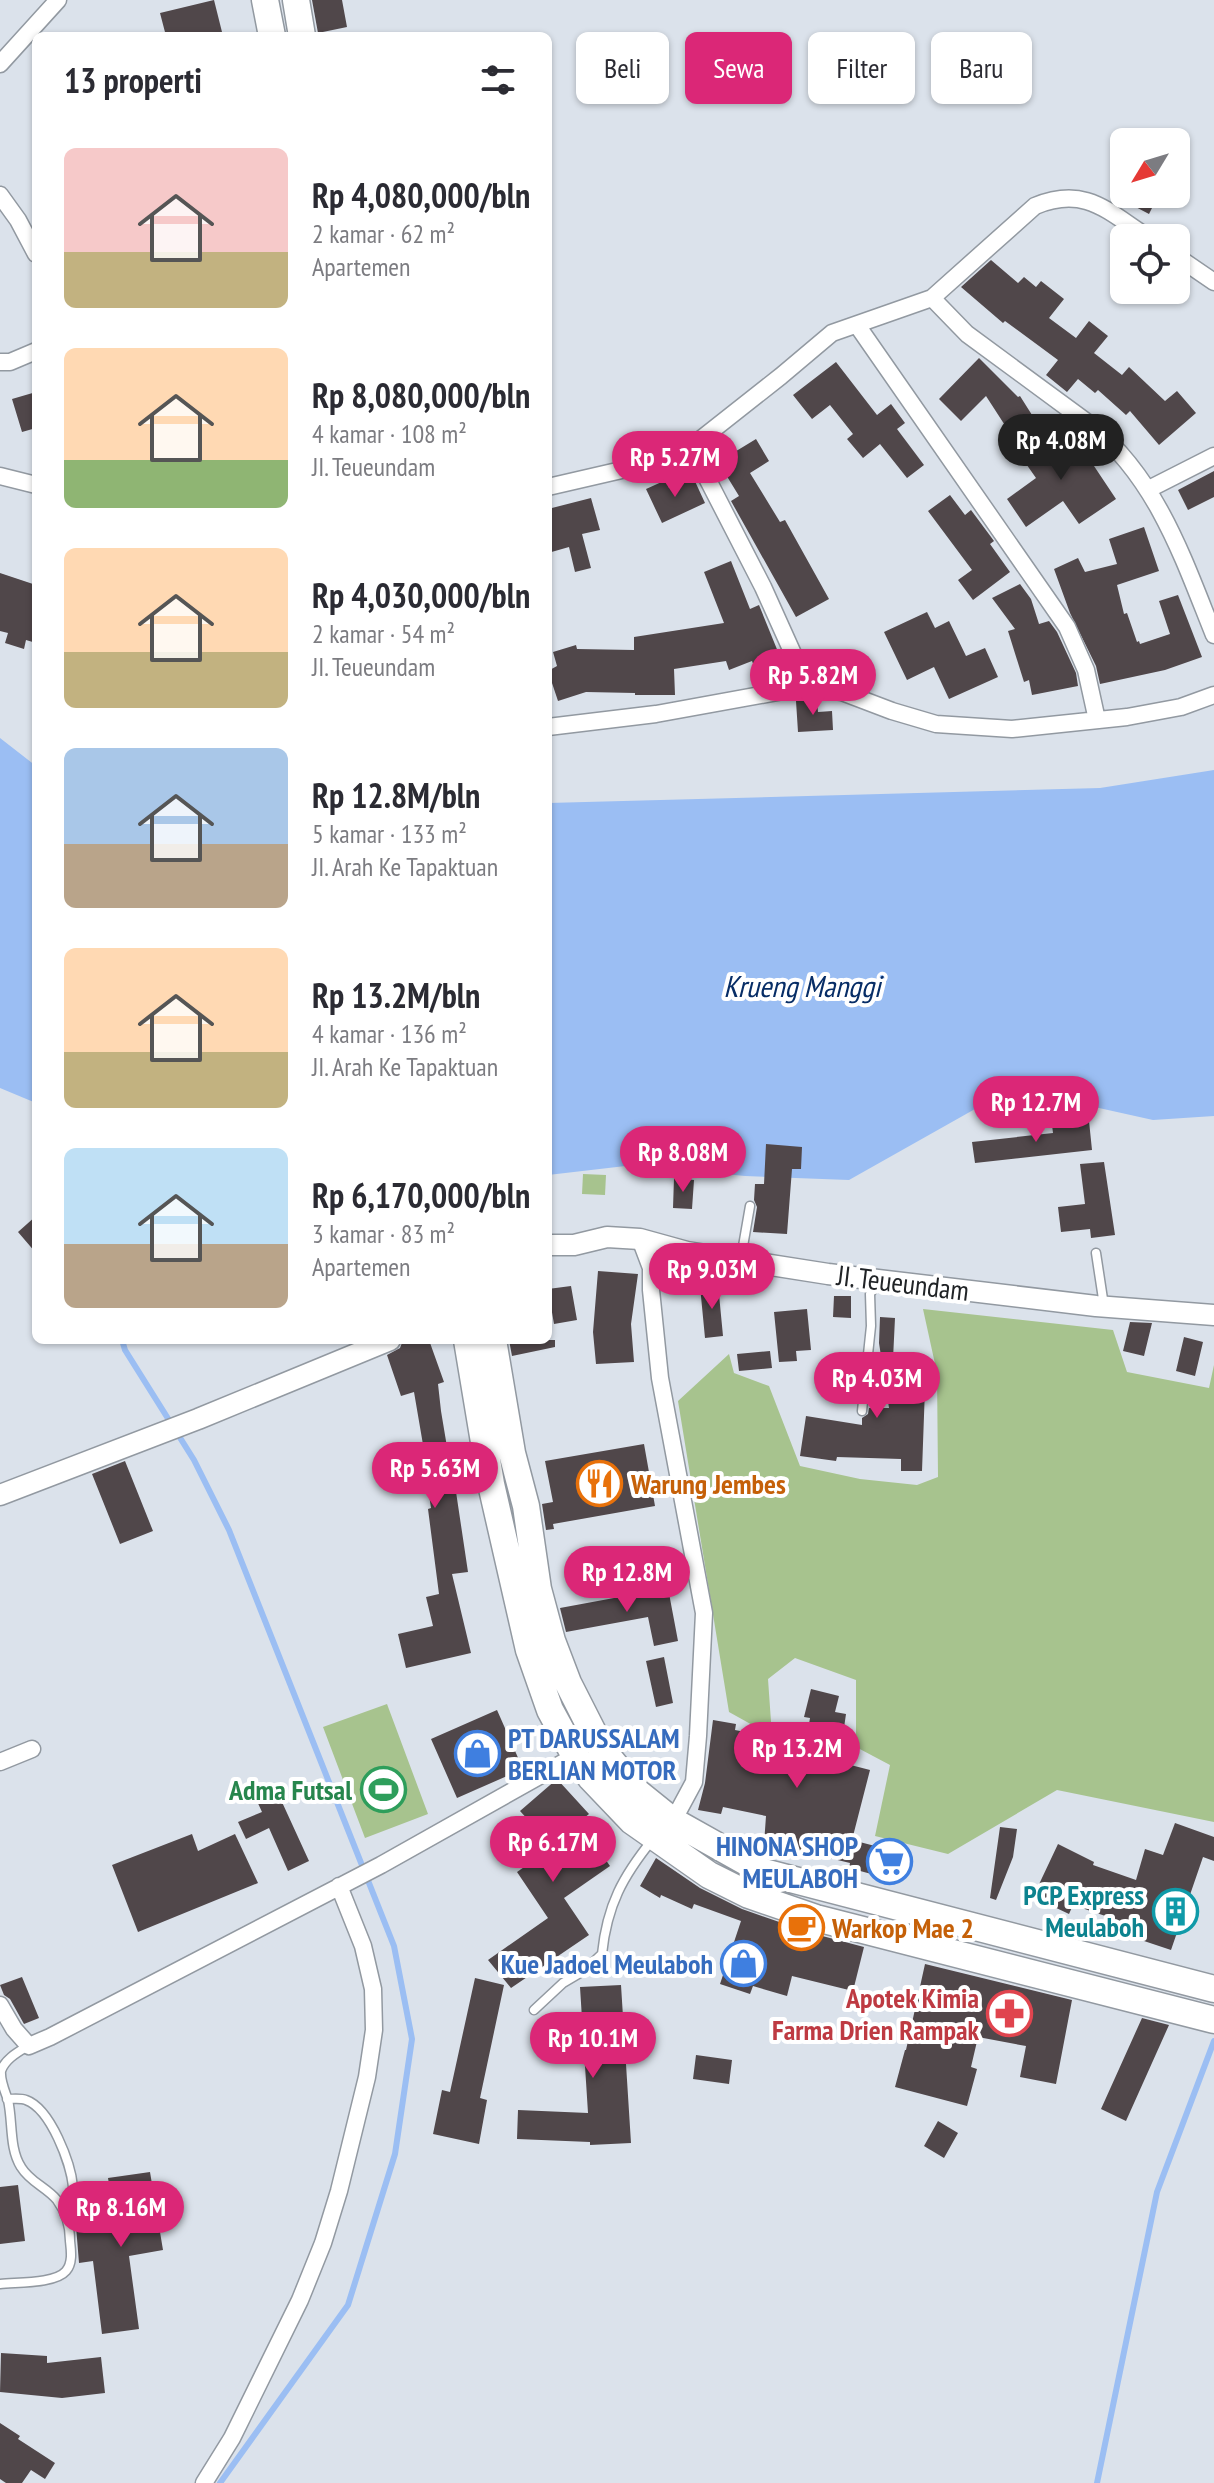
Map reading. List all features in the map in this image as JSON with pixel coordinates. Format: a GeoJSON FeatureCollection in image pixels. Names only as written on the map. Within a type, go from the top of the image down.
{"type":"FeatureCollection","features":[{"type":"Feature","properties":{"kind":"highway"},"geometry":{"type":"LineString","coordinates":[[265,0],[271,32]]}},
{"type":"Feature","properties":{"kind":"highway"},"geometry":{"type":"LineString","coordinates":[[296,0],[301,32]]}},
{"type":"Feature","properties":{"kind":"highway"},"geometry":{"type":"LineString","coordinates":[[468,1344],[491,1484],[522,1625],[550,1710],[591,1778],[632,1821],[663,1830],[764,1872],[1214,1989]]}},
{"type":"Feature","properties":{"kind":"highway"},"geometry":{"type":"LineString","coordinates":[[494,1344],[512,1453],[526,1506],[538,1589],[552,1641],[568,1683],[601,1748],[663,1830],[709,1875],[749,1895],[816,1918],[1214,2020]]}},
{"type":"Feature","properties":{"kind":"street"},"geometry":{"type":"LineString","coordinates":[[0,64],[58,0]]}},
{"type":"Feature","properties":{"kind":"street"},"geometry":{"type":"LineString","coordinates":[[0,195],[32,246]]}},
{"type":"Feature","properties":{"kind":"street"},"geometry":{"type":"LineString","coordinates":[[552,486],[639,466],[691,447],[832,333],[932,298],[1035,206],[1055,198],[1073,197],[1093,202],[1127,224]]}},
{"type":"Feature","properties":{"kind":"street"},"geometry":{"type":"LineString","coordinates":[[1190,266],[1214,282]]}},
{"type":"Feature","properties":{"kind":"street"},"geometry":{"type":"LineString","coordinates":[[932,298],[967,334],[1112,442],[1157,501],[1214,635]]}},
{"type":"Feature","properties":{"kind":"street"},"geometry":{"type":"LineString","coordinates":[[857,325],[1067,627],[1086,670],[1097,720]]}},
{"type":"Feature","properties":{"kind":"street"},"geometry":{"type":"LineString","coordinates":[[0,362],[10,362],[32,353]]}},
{"type":"Feature","properties":{"kind":"street"},"geometry":{"type":"LineString","coordinates":[[691,447],[770,602],[805,687]]}},
{"type":"Feature","properties":{"kind":"street"},"geometry":{"type":"LineString","coordinates":[[1149,489],[1214,456]]}},
{"type":"Feature","properties":{"kind":"street"},"geometry":{"type":"LineString","coordinates":[[0,476],[32,484]]}},
{"type":"Feature","properties":{"kind":"street"},"geometry":{"type":"LineString","coordinates":[[552,727],[656,714],[805,687],[842,692],[936,724],[1012,729],[1127,717],[1181,707],[1214,695]]}},
{"type":"Feature","properties":{"kind":"street","name":"JI. Teueundam"},"geometry":{"type":"LineString","coordinates":[[552,1245],[574,1245],[607,1237],[640,1239],[687,1252],[736,1254],[874,1287],[1100,1297],[1214,1315]]}},
{"type":"Feature","properties":{"kind":"street"},"geometry":{"type":"LineString","coordinates":[[640,1239],[651,1268],[660,1378],[704,1613],[694,1782],[663,1830]]}},
{"type":"Feature","properties":{"kind":"street"},"geometry":{"type":"LineString","coordinates":[[0,1495],[198,1419],[380,1344]]}},
{"type":"Feature","properties":{"kind":"street"},"geometry":{"type":"LineString","coordinates":[[0,1762],[32,1749]]}},
{"type":"Feature","properties":{"kind":"street"},"geometry":{"type":"LineString","coordinates":[[0,2005],[14,2029],[29,2046],[50,2037],[381,1865],[575,1756]]}},
{"type":"Feature","properties":{"kind":"street"},"geometry":{"type":"LineString","coordinates":[[204,2483],[232,2438],[300,2300],[323,2243],[367,2077],[374,2030],[373,1989],[345,1884]]}},
{"type":"Feature","properties":{"kind":"lane"},"geometry":{"type":"LineString","coordinates":[[736,1254],[746,1235],[750,1206]]}},
{"type":"Feature","properties":{"kind":"lane"},"geometry":{"type":"LineString","coordinates":[[1096,1253],[1100,1297]]}},
{"type":"Feature","properties":{"kind":"lane"},"geometry":{"type":"LineString","coordinates":[[862,1411],[874,1287]]}},
{"type":"Feature","properties":{"kind":"lane"},"geometry":{"type":"LineString","coordinates":[[534,2010],[563,1983],[585,1970],[602,1954],[605,1927],[618,1888],[663,1830]]}},
{"type":"Feature","properties":{"kind":"lane"},"geometry":{"type":"LineString","coordinates":[[29,2046],[5,2063],[1,2072],[13,2128],[14,2152],[19,2164],[38,2186],[56,2199],[68,2220]]}},
{"type":"Feature","properties":{"kind":"lane"},"geometry":{"type":"LineString","coordinates":[[0,2284],[45,2280],[66,2271],[71,2259],[68,2220],[74,2190],[69,2163],[59,2138],[34,2104],[27,2100],[7,2099]]}},
{"type":"Feature","properties":{"kind":"green space"},"geometry":{"type":"Polygon","coordinates":[[[583,1174],[606,1175],[605,1195],[582,1194],[583,1174]]]}},
{"type":"Feature","properties":{"kind":"green space"},"geometry":{"type":"Polygon","coordinates":[[[923,1309],[1113,1330],[1127,1372],[1209,1388],[1214,1365],[1214,1822],[1057,1790],[948,1854],[875,1836],[890,1765],[856,1747],[856,1680],[795,1658],[768,1679],[772,1736],[729,1712],[678,1401],[729,1354],[734,1373],[769,1386],[800,1466],[860,1479],[917,1485],[938,1477],[937,1373],[923,1309]]]}},
{"type":"Feature","properties":{"kind":"green space","name":"Adma Futsal"},"geometry":{"type":"Polygon","coordinates":[[[387,1704],[428,1814],[365,1838],[323,1727],[387,1704]]]}},
{"type":"Feature","properties":{"kind":"water"},"geometry":{"type":"Polygon","coordinates":[[[0,738],[32,763],[32,1101],[0,1088],[0,738]]]}},
{"type":"Feature","properties":{"kind":"water","name":"Krueng Manggi"},"geometry":{"type":"Polygon","coordinates":[[[1214,770],[1214,1116],[1153,1120],[1072,1102],[991,1100],[849,1180],[745,1176],[634,1165],[552,1175],[552,803],[1100,788],[1214,770]]]}},
{"type":"Feature","properties":{"kind":"building"},"geometry":{"type":"Polygon","coordinates":[[[214,0],[222,32],[165,32],[160,13],[214,0]]]}},
{"type":"Feature","properties":{"kind":"building"},"geometry":{"type":"Polygon","coordinates":[[[312,0],[342,0],[347,27],[318,32],[312,0]]]}},
{"type":"Feature","properties":{"kind":"building"},"geometry":{"type":"Polygon","coordinates":[[[1138,208],[1152,208],[1149,214],[1138,208]]]}},
{"type":"Feature","properties":{"kind":"building"},"geometry":{"type":"Polygon","coordinates":[[[991,260],[1018,283],[1024,277],[1036,287],[1041,281],[1064,299],[1049,318],[1076,338],[1089,321],[1108,336],[1094,353],[1122,375],[1129,367],[1165,401],[1177,391],[1196,413],[1159,445],[1130,411],[1126,415],[1098,390],[1095,393],[1078,379],[1067,392],[1046,375],[1058,360],[1005,321],[1003,323],[961,287],[991,260]]]}},
{"type":"Feature","properties":{"kind":"building"},"geometry":{"type":"Polygon","coordinates":[[[979,358],[1020,396],[1032,415],[1008,430],[986,396],[961,421],[939,399],[979,358]]]}},
{"type":"Feature","properties":{"kind":"building"},"geometry":{"type":"Polygon","coordinates":[[[836,362],[877,415],[891,404],[905,423],[897,429],[924,465],[907,478],[880,444],[863,458],[847,439],[853,434],[830,405],[812,419],[793,395],[836,362]]]}},
{"type":"Feature","properties":{"kind":"building"},"geometry":{"type":"Polygon","coordinates":[[[32,393],[32,429],[22,432],[12,399],[32,393]]]}},
{"type":"Feature","properties":{"kind":"building"},"geometry":{"type":"Polygon","coordinates":[[[1068,427],[1116,499],[1079,524],[1063,501],[1026,527],[1007,499],[1036,478],[1022,458],[1068,427]]]}},
{"type":"Feature","properties":{"kind":"building"},"geometry":{"type":"Polygon","coordinates":[[[756,439],[769,461],[750,473],[780,522],[785,520],[829,599],[796,617],[731,501],[739,496],[712,452],[727,443],[733,453],[756,439]]]}},
{"type":"Feature","properties":{"kind":"building"},"geometry":{"type":"Polygon","coordinates":[[[1214,471],[1214,497],[1188,510],[1178,490],[1214,471]]]}},
{"type":"Feature","properties":{"kind":"building"},"geometry":{"type":"Polygon","coordinates":[[[693,477],[705,503],[662,523],[646,489],[666,480],[669,488],[693,477]]]}},
{"type":"Feature","properties":{"kind":"building"},"geometry":{"type":"Polygon","coordinates":[[[950,495],[965,515],[971,510],[994,541],[990,544],[1010,572],[973,600],[958,580],[972,570],[928,511],[950,495]]]}},
{"type":"Feature","properties":{"kind":"building"},"geometry":{"type":"Polygon","coordinates":[[[591,498],[600,530],[582,534],[591,568],[575,572],[569,547],[552,552],[552,508],[591,498]]]}},
{"type":"Feature","properties":{"kind":"building"},"geometry":{"type":"Polygon","coordinates":[[[1144,527],[1159,571],[1117,585],[1124,614],[1127,613],[1140,644],[1170,634],[1159,601],[1178,595],[1202,657],[1165,670],[1100,684],[1096,666],[1070,613],[1054,569],[1078,558],[1085,572],[1117,564],[1109,539],[1144,527]]]}},
{"type":"Feature","properties":{"kind":"building"},"geometry":{"type":"Polygon","coordinates":[[[731,561],[750,609],[759,605],[785,669],[759,679],[752,661],[729,670],[726,661],[674,669],[675,695],[586,692],[558,701],[552,683],[552,669],[557,666],[553,652],[576,645],[577,649],[634,650],[634,637],[724,623],[704,572],[731,561]]]}},
{"type":"Feature","properties":{"kind":"building"},"geometry":{"type":"Polygon","coordinates":[[[0,573],[32,584],[32,642],[26,640],[24,649],[5,643],[8,633],[0,631],[0,573]]]}},
{"type":"Feature","properties":{"kind":"building"},"geometry":{"type":"Polygon","coordinates":[[[1020,584],[1031,599],[1039,624],[1049,621],[1057,632],[1076,673],[1078,686],[1032,695],[1029,680],[1024,682],[1008,631],[1015,629],[992,598],[1020,584]]]}},
{"type":"Feature","properties":{"kind":"building"},"geometry":{"type":"Polygon","coordinates":[[[927,612],[935,628],[949,621],[966,656],[985,648],[998,677],[949,699],[934,667],[907,680],[884,632],[927,612]]]}},
{"type":"Feature","properties":{"kind":"building"},"geometry":{"type":"Polygon","coordinates":[[[817,700],[818,712],[832,711],[833,730],[798,732],[796,701],[817,700]]]}},
{"type":"Feature","properties":{"kind":"building"},"geometry":{"type":"Polygon","coordinates":[[[1089,1121],[1092,1150],[975,1163],[972,1142],[1053,1133],[1052,1125],[1089,1121]]]}},
{"type":"Feature","properties":{"kind":"building"},"geometry":{"type":"Polygon","coordinates":[[[766,1144],[802,1147],[801,1169],[792,1169],[787,1234],[753,1232],[757,1207],[755,1184],[764,1184],[766,1144]]]}},
{"type":"Feature","properties":{"kind":"building"},"geometry":{"type":"Polygon","coordinates":[[[1104,1162],[1115,1235],[1091,1238],[1090,1229],[1061,1232],[1058,1207],[1085,1204],[1080,1164],[1104,1162]]]}},
{"type":"Feature","properties":{"kind":"building"},"geometry":{"type":"Polygon","coordinates":[[[674,1178],[694,1180],[692,1209],[673,1208],[674,1178]]]}},
{"type":"Feature","properties":{"kind":"building"},"geometry":{"type":"Polygon","coordinates":[[[32,1220],[32,1248],[18,1232],[32,1220]]]}},
{"type":"Feature","properties":{"kind":"building"},"geometry":{"type":"Polygon","coordinates":[[[598,1271],[638,1274],[631,1324],[634,1362],[596,1364],[593,1332],[598,1271]]]}},
{"type":"Feature","properties":{"kind":"building"},"geometry":{"type":"Polygon","coordinates":[[[718,1284],[723,1336],[705,1338],[700,1286],[718,1284]]]}},
{"type":"Feature","properties":{"kind":"building"},"geometry":{"type":"Polygon","coordinates":[[[571,1286],[577,1320],[554,1324],[552,1288],[571,1286]]]}},
{"type":"Feature","properties":{"kind":"building"},"geometry":{"type":"Polygon","coordinates":[[[834,1296],[851,1296],[851,1318],[833,1317],[834,1296]]]}},
{"type":"Feature","properties":{"kind":"building"},"geometry":{"type":"Polygon","coordinates":[[[807,1309],[811,1350],[796,1351],[797,1361],[779,1362],[774,1312],[807,1309]]]}},
{"type":"Feature","properties":{"kind":"building"},"geometry":{"type":"Polygon","coordinates":[[[880,1317],[895,1318],[893,1359],[905,1357],[910,1387],[925,1388],[922,1471],[901,1471],[901,1459],[837,1457],[836,1461],[800,1456],[806,1416],[862,1425],[862,1418],[868,1414],[869,1408],[889,1408],[879,1343],[880,1317]]]}},
{"type":"Feature","properties":{"kind":"building"},"geometry":{"type":"Polygon","coordinates":[[[1130,1322],[1152,1323],[1144,1356],[1123,1351],[1130,1322]]]}},
{"type":"Feature","properties":{"kind":"building"},"geometry":{"type":"Polygon","coordinates":[[[1184,1337],[1203,1342],[1195,1376],[1176,1371],[1184,1337]]]}},
{"type":"Feature","properties":{"kind":"building"},"geometry":{"type":"Polygon","coordinates":[[[555,1340],[555,1347],[512,1356],[510,1344],[552,1344],[555,1340]]]}},
{"type":"Feature","properties":{"kind":"building"},"geometry":{"type":"Polygon","coordinates":[[[402,1344],[430,1344],[444,1382],[438,1384],[441,1411],[468,1572],[452,1574],[471,1653],[406,1668],[398,1634],[433,1626],[426,1597],[439,1594],[428,1509],[431,1508],[427,1468],[414,1392],[401,1396],[387,1355],[402,1344]]]}},
{"type":"Feature","properties":{"kind":"building"},"geometry":{"type":"Polygon","coordinates":[[[770,1351],[772,1368],[739,1371],[737,1354],[770,1351]]]}},
{"type":"Feature","properties":{"kind":"building","name":"Warung Jembes"},"geometry":{"type":"Polygon","coordinates":[[[644,1444],[655,1506],[553,1524],[554,1529],[546,1530],[542,1504],[553,1502],[545,1461],[644,1444]]]}},
{"type":"Feature","properties":{"kind":"building"},"geometry":{"type":"Polygon","coordinates":[[[125,1461],[153,1531],[120,1544],[92,1474],[125,1461]]]}},
{"type":"Feature","properties":{"kind":"building"},"geometry":{"type":"Polygon","coordinates":[[[668,1588],[678,1641],[654,1646],[648,1617],[566,1632],[560,1608],[668,1588]]]}},
{"type":"Feature","properties":{"kind":"building"},"geometry":{"type":"Polygon","coordinates":[[[664,1657],[673,1703],[656,1707],[646,1661],[664,1657]]]}},
{"type":"Feature","properties":{"kind":"building"},"geometry":{"type":"Polygon","coordinates":[[[811,1689],[839,1696],[835,1712],[846,1714],[839,1762],[870,1770],[852,1840],[898,1852],[890,1879],[849,1868],[850,1863],[821,1856],[819,1860],[797,1852],[799,1847],[764,1844],[766,1816],[723,1807],[721,1814],[698,1810],[705,1783],[713,1720],[736,1724],[735,1730],[760,1735],[756,1756],[803,1761],[810,1718],[804,1717],[811,1689]]]}},
{"type":"Feature","properties":{"kind":"building","name":"PT DARUSSALAM BERLIAN MOTOR"},"geometry":{"type":"Polygon","coordinates":[[[497,1710],[523,1769],[457,1798],[431,1739],[497,1710]]]}},
{"type":"Feature","properties":{"kind":"building"},"geometry":{"type":"Polygon","coordinates":[[[557,1779],[589,1814],[579,1822],[610,1866],[564,1898],[589,1935],[511,1988],[488,1960],[548,1918],[517,1872],[553,1847],[520,1811],[557,1779]]]}},
{"type":"Feature","properties":{"kind":"building"},"geometry":{"type":"Polygon","coordinates":[[[276,1789],[309,1861],[288,1871],[269,1828],[246,1839],[238,1822],[262,1812],[256,1799],[276,1789]]]}},
{"type":"Feature","properties":{"kind":"building"},"geometry":{"type":"Polygon","coordinates":[[[1175,1823],[1214,1837],[1214,1861],[1203,1857],[1171,1950],[1120,1933],[1123,1922],[1073,1905],[1069,1914],[1033,1897],[1058,1844],[1094,1862],[1093,1865],[1136,1880],[1145,1849],[1163,1855],[1175,1823]]]}},
{"type":"Feature","properties":{"kind":"building"},"geometry":{"type":"Polygon","coordinates":[[[1000,1827],[1017,1829],[1013,1857],[996,1900],[990,1898],[1000,1827]]]}},
{"type":"Feature","properties":{"kind":"building"},"geometry":{"type":"Polygon","coordinates":[[[192,1834],[198,1851],[235,1834],[258,1883],[138,1932],[112,1865],[192,1834]]]}},
{"type":"Feature","properties":{"kind":"building"},"geometry":{"type":"Polygon","coordinates":[[[656,1858],[700,1888],[742,1909],[864,1947],[853,1991],[792,1976],[787,1996],[753,1986],[750,1994],[720,1984],[741,1921],[694,1904],[692,1909],[661,1895],[660,1898],[640,1886],[656,1858]]]}},
{"type":"Feature","properties":{"kind":"building"},"geometry":{"type":"Polygon","coordinates":[[[925,1964],[1072,2000],[1056,2084],[1020,2077],[1026,2046],[978,2037],[971,2067],[977,2069],[967,2106],[895,2087],[925,1964]]]}},
{"type":"Feature","properties":{"kind":"building"},"geometry":{"type":"Polygon","coordinates":[[[22,1977],[39,2018],[24,2024],[0,1985],[22,1977]]]}},
{"type":"Feature","properties":{"kind":"building"},"geometry":{"type":"Polygon","coordinates":[[[475,1978],[504,1985],[480,2098],[487,2100],[479,2144],[433,2134],[442,2090],[450,2092],[475,1978]]]}},
{"type":"Feature","properties":{"kind":"building"},"geometry":{"type":"Polygon","coordinates":[[[621,1985],[631,2143],[590,2145],[590,2142],[517,2139],[518,2110],[588,2113],[580,1987],[621,1985]]]}},
{"type":"Feature","properties":{"kind":"building"},"geometry":{"type":"Polygon","coordinates":[[[1142,2018],[1169,2025],[1126,2121],[1101,2109],[1142,2018]]]}},
{"type":"Feature","properties":{"kind":"building"},"geometry":{"type":"Polygon","coordinates":[[[696,2055],[732,2060],[729,2084],[693,2079],[696,2055]]]}},
{"type":"Feature","properties":{"kind":"building"},"geometry":{"type":"Polygon","coordinates":[[[938,2121],[958,2133],[944,2158],[924,2146],[938,2121]]]}},
{"type":"Feature","properties":{"kind":"building"},"geometry":{"type":"Polygon","coordinates":[[[150,2172],[163,2250],[129,2256],[139,2329],[102,2334],[93,2261],[79,2263],[76,2226],[115,2220],[108,2178],[150,2172]]]}},
{"type":"Feature","properties":{"kind":"building"},"geometry":{"type":"Polygon","coordinates":[[[18,2185],[25,2241],[0,2244],[0,2187],[18,2185]]]}},
{"type":"Feature","properties":{"kind":"building"},"geometry":{"type":"Polygon","coordinates":[[[1,2353],[47,2356],[47,2363],[101,2357],[105,2393],[62,2398],[0,2392],[1,2353]]]}},
{"type":"Feature","properties":{"kind":"building"},"geometry":{"type":"Polygon","coordinates":[[[0,2423],[55,2463],[45,2479],[31,2470],[22,2483],[6,2483],[0,2479],[0,2423]]]}},
{"type":"Feature","properties":{"kind":"waterway"},"geometry":{"type":"LineString","coordinates":[[123,1344],[194,1460],[229,1530],[394,1946],[412,2039],[395,2154],[348,2305],[220,2483]]}},
{"type":"Feature","properties":{"kind":"waterway"},"geometry":{"type":"LineString","coordinates":[[1097,2483],[1157,2192],[1214,2041]]}},
{"type":"Feature","properties":{"kind":"place","name":"Warung Jembes"},"geometry":{"type":"Point","coordinates":[600,1484]}},
{"type":"Feature","properties":{"kind":"place","name":"PT DARUSSALAM BERLIAN MOTOR"},"geometry":{"type":"Point","coordinates":[477,1754]}},
{"type":"Feature","properties":{"kind":"place","name":"Adma Futsal"},"geometry":{"type":"Point","coordinates":[383,1790]}},
{"type":"Feature","properties":{"kind":"place","name":"HINONA SHOP MEULABOH"},"geometry":{"type":"Point","coordinates":[889,1862]}},
{"type":"Feature","properties":{"kind":"place","name":"PCP Express Meulaboh"},"geometry":{"type":"Point","coordinates":[1175,1911]}},
{"type":"Feature","properties":{"kind":"place","name":"Warkop Mae 2"},"geometry":{"type":"Point","coordinates":[801,1928]}},
{"type":"Feature","properties":{"kind":"place","name":"Kue Jadoel Meulaboh"},"geometry":{"type":"Point","coordinates":[744,1964]}},
{"type":"Feature","properties":{"kind":"place","name":"Apotek Kimia Farma Drien Rampak"},"geometry":{"type":"Point","coordinates":[1010,2014]}}]}
